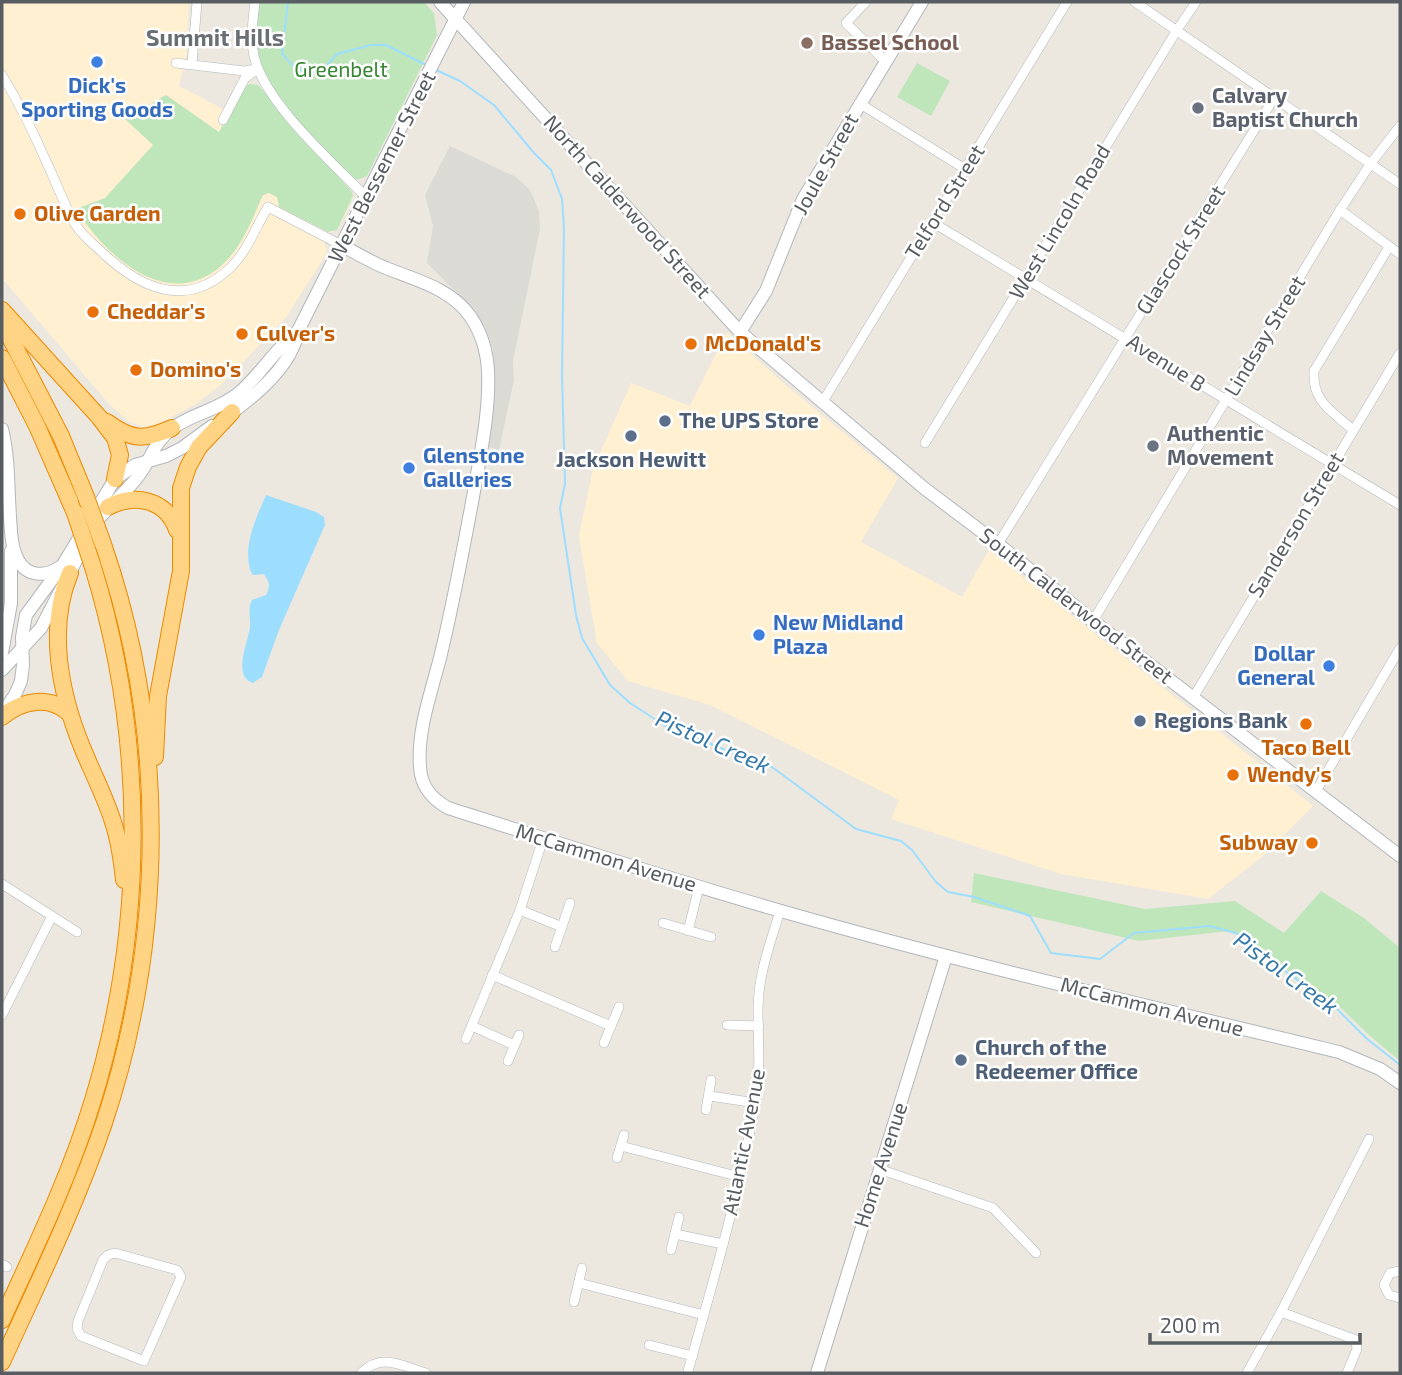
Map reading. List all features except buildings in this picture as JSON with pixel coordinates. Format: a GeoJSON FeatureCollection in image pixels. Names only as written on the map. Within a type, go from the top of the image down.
{"type":"FeatureCollection","features":[{"type":"Feature","properties":{"kind":"highway"},"geometry":{"type":"LineString","coordinates":[[2,310],[99,417],[119,447],[120,463],[115,479]]}},
{"type":"Feature","properties":{"kind":"highway"},"geometry":{"type":"LineString","coordinates":[[2,322],[55,424],[103,544],[135,666],[150,791]]}},
{"type":"Feature","properties":{"kind":"highway"},"geometry":{"type":"LineString","coordinates":[[2,358],[43,439],[75,513],[92,564],[112,640],[127,731],[133,795],[128,935],[119,995],[93,1100],[63,1182],[2,1320]]}},
{"type":"Feature","properties":{"kind":"highway"},"geometry":{"type":"LineString","coordinates":[[2,1362],[93,1154],[125,1050],[145,939],[150,871],[150,791],[159,696],[178,592],[180,501],[184,478],[199,447],[232,412]]}},
{"type":"Feature","properties":{"kind":"highway"},"geometry":{"type":"LineString","coordinates":[[99,417],[132,437],[150,436],[172,428]]}},
{"type":"Feature","properties":{"kind":"highway"},"geometry":{"type":"LineString","coordinates":[[107,507],[134,499],[156,504],[172,518],[181,549]]}},
{"type":"Feature","properties":{"kind":"highway"},"geometry":{"type":"LineString","coordinates":[[66,569],[58,642],[65,694],[70,714],[114,823],[122,863],[124,914],[128,935]]}},
{"type":"Feature","properties":{"kind":"highway"},"geometry":{"type":"LineString","coordinates":[[2,716],[21,706],[44,701],[57,704],[70,714]]}},
{"type":"Feature","properties":{"kind":"highway"},"geometry":{"type":"LineString","coordinates":[[2,1338],[14,1305],[17,1286]]}},
{"type":"Feature","properties":{"kind":"main road","name":"North Calderwood Street"},"geometry":{"type":"LineString","coordinates":[[440,2],[740,332],[822,403]]}},
{"type":"Feature","properties":{"kind":"main road","name":"West Bessemer Street"},"geometry":{"type":"LineString","coordinates":[[2,670],[41,628],[66,569],[115,479],[124,471],[182,448],[232,412],[274,374],[295,345],[298,331],[464,2]]}},
{"type":"Feature","properties":{"kind":"main road","name":"Joule Street"},"geometry":{"type":"LineString","coordinates":[[740,332],[766,291],[803,200],[922,2]]}},
{"type":"Feature","properties":{"kind":"main road","name":"McCammon Avenue"},"geometry":{"type":"LineString","coordinates":[[341,245],[451,297],[470,316],[482,340],[488,372],[480,454],[440,656],[425,716],[419,768],[423,786],[436,801],[448,808],[542,839],[780,911],[946,956],[1339,1052],[1380,1069],[1400,1083]]}},
{"type":"Feature","properties":{"kind":"main road","name":"West Bessemer Street"},"geometry":{"type":"LineString","coordinates":[[2,716],[19,688],[26,615],[66,569],[107,507],[138,477],[157,443],[172,428],[237,395],[263,369],[284,341],[298,331]]}},
{"type":"Feature","properties":{"kind":"main road","name":"South Calderwood Street"},"geometry":{"type":"LineString","coordinates":[[822,403],[924,488],[1093,621],[1400,856]]}},
{"type":"Feature","properties":{"kind":"main road"},"geometry":{"type":"LineString","coordinates":[[2,429],[12,536],[11,603],[2,653]]}},
{"type":"Feature","properties":{"kind":"main road"},"geometry":{"type":"LineString","coordinates":[[12,536],[17,558],[26,569],[40,575],[66,569]]}},
{"type":"Feature","properties":{"kind":"main road","name":"Home Avenue"},"geometry":{"type":"LineString","coordinates":[[817,1373],[946,956]]}},
{"type":"Feature","properties":{"kind":"street"},"geometry":{"type":"LineString","coordinates":[[192,64],[197,2]]}},
{"type":"Feature","properties":{"kind":"street"},"geometry":{"type":"LineString","coordinates":[[255,2],[252,46],[257,69],[266,88],[365,196]]}},
{"type":"Feature","properties":{"kind":"street","name":"Telford Street"},"geometry":{"type":"LineString","coordinates":[[822,403],[1067,2]]}},
{"type":"Feature","properties":{"kind":"street"},"geometry":{"type":"LineString","coordinates":[[1135,2],[1400,184]]}},
{"type":"Feature","properties":{"kind":"street","name":"West Lincoln Road"},"geometry":{"type":"LineString","coordinates":[[925,443],[1196,2]]}},
{"type":"Feature","properties":{"kind":"street"},"geometry":{"type":"LineString","coordinates":[[865,4],[846,23],[885,61]]}},
{"type":"Feature","properties":{"kind":"street"},"geometry":{"type":"LineString","coordinates":[[176,63],[244,71],[257,69]]}},
{"type":"Feature","properties":{"kind":"street"},"geometry":{"type":"LineString","coordinates":[[223,120],[245,79],[257,69]]}},
{"type":"Feature","properties":{"kind":"street"},"geometry":{"type":"LineString","coordinates":[[2,75],[24,112],[76,226],[118,267],[138,281],[152,288],[172,290],[193,288],[213,281],[241,257],[268,207],[341,245]]}},
{"type":"Feature","properties":{"kind":"street","name":"Glascock Street"},"geometry":{"type":"LineString","coordinates":[[998,544],[1274,98]]}},
{"type":"Feature","properties":{"kind":"street"},"geometry":{"type":"LineString","coordinates":[[859,103],[965,169]]}},
{"type":"Feature","properties":{"kind":"street","name":"Lindsay Street"},"geometry":{"type":"LineString","coordinates":[[1093,621],[1340,210],[1400,126]]}},
{"type":"Feature","properties":{"kind":"street"},"geometry":{"type":"LineString","coordinates":[[1340,210],[1400,254]]}},
{"type":"Feature","properties":{"kind":"street","name":"Avenue B"},"geometry":{"type":"LineString","coordinates":[[932,222],[1400,505]]}},
{"type":"Feature","properties":{"kind":"street"},"geometry":{"type":"LineString","coordinates":[[1353,430],[1323,404],[1313,387],[1314,371],[1389,247]]}},
{"type":"Feature","properties":{"kind":"street","name":"Sanderson Street"},"geometry":{"type":"LineString","coordinates":[[1193,698],[1400,353]]}},
{"type":"Feature","properties":{"kind":"street"},"geometry":{"type":"LineString","coordinates":[[1316,791],[1400,648]]}},
{"type":"Feature","properties":{"kind":"street"},"geometry":{"type":"LineString","coordinates":[[466,1039],[520,910],[542,839]]}},
{"type":"Feature","properties":{"kind":"street"},"geometry":{"type":"LineString","coordinates":[[2,884],[77,932]]}},
{"type":"Feature","properties":{"kind":"street"},"geometry":{"type":"LineString","coordinates":[[688,931],[699,887]]}},
{"type":"Feature","properties":{"kind":"street"},"geometry":{"type":"LineString","coordinates":[[555,947],[570,903]]}},
{"type":"Feature","properties":{"kind":"street"},"geometry":{"type":"LineString","coordinates":[[520,910],[562,927]]}},
{"type":"Feature","properties":{"kind":"street","name":"Atlantic Avenue"},"geometry":{"type":"LineString","coordinates":[[688,1371],[740,1177],[756,1103],[760,1061],[758,1010],[763,967],[780,911]]}},
{"type":"Feature","properties":{"kind":"street"},"geometry":{"type":"LineString","coordinates":[[2,1015],[52,916]]}},
{"type":"Feature","properties":{"kind":"street"},"geometry":{"type":"LineString","coordinates":[[663,923],[711,937]]}},
{"type":"Feature","properties":{"kind":"street"},"geometry":{"type":"LineString","coordinates":[[492,975],[611,1026]]}},
{"type":"Feature","properties":{"kind":"street"},"geometry":{"type":"LineString","coordinates":[[604,1043],[619,1007]]}},
{"type":"Feature","properties":{"kind":"street"},"geometry":{"type":"LineString","coordinates":[[727,1025],[759,1026]]}},
{"type":"Feature","properties":{"kind":"street"},"geometry":{"type":"LineString","coordinates":[[472,1026],[514,1045]]}},
{"type":"Feature","properties":{"kind":"street"},"geometry":{"type":"LineString","coordinates":[[508,1061],[519,1035]]}},
{"type":"Feature","properties":{"kind":"street"},"geometry":{"type":"LineString","coordinates":[[706,1110],[711,1080]]}},
{"type":"Feature","properties":{"kind":"street"},"geometry":{"type":"LineString","coordinates":[[710,1096],[756,1103]]}},
{"type":"Feature","properties":{"kind":"street"},"geometry":{"type":"LineString","coordinates":[[617,1158],[624,1135]]}},
{"type":"Feature","properties":{"kind":"street"},"geometry":{"type":"LineString","coordinates":[[1247,1373],[1369,1139]]}},
{"type":"Feature","properties":{"kind":"street"},"geometry":{"type":"LineString","coordinates":[[621,1146],[740,1177]]}},
{"type":"Feature","properties":{"kind":"street"},"geometry":{"type":"LineString","coordinates":[[879,1169],[993,1208],[1036,1253]]}},
{"type":"Feature","properties":{"kind":"street"},"geometry":{"type":"LineString","coordinates":[[671,1250],[679,1217]]}},
{"type":"Feature","properties":{"kind":"street"},"geometry":{"type":"LineString","coordinates":[[675,1234],[723,1244]]}},
{"type":"Feature","properties":{"kind":"street"},"geometry":{"type":"LineString","coordinates":[[139,1373],[181,1277],[177,1270],[115,1253],[108,1255],[103,1260],[77,1329],[81,1336],[144,1361]]}},
{"type":"Feature","properties":{"kind":"street"},"geometry":{"type":"LineString","coordinates":[[574,1303],[582,1268]]}},
{"type":"Feature","properties":{"kind":"street"},"geometry":{"type":"LineString","coordinates":[[1400,1271],[1390,1273],[1384,1284],[1389,1296],[1400,1298]]}},
{"type":"Feature","properties":{"kind":"street"},"geometry":{"type":"LineString","coordinates":[[579,1283],[704,1315]]}},
{"type":"Feature","properties":{"kind":"street"},"geometry":{"type":"LineString","coordinates":[[1281,1312],[1356,1340],[1357,1349],[1347,1373]]}},
{"type":"Feature","properties":{"kind":"street"},"geometry":{"type":"LineString","coordinates":[[649,1345],[692,1356]]}},
{"type":"Feature","properties":{"kind":"street"},"geometry":{"type":"LineString","coordinates":[[361,1373],[381,1360],[426,1373]]}},
{"type":"Feature","properties":{"kind":"shaded area"},"geometry":{"type":"Polygon","coordinates":[[[2,2],[189,2],[187,53],[179,86],[221,108],[231,110],[250,84],[258,85],[298,137],[352,192],[348,209],[337,230],[328,233],[324,244],[327,249],[325,256],[286,317],[221,385],[194,405],[156,425],[143,427],[128,421],[109,404],[2,278],[2,2]]]}},
{"type":"Feature","properties":{"kind":"shaded area"},"geometry":{"type":"Polygon","coordinates":[[[450,146],[516,177],[530,190],[539,211],[540,229],[513,361],[514,380],[499,450],[489,447],[493,349],[484,326],[463,299],[427,263],[433,226],[425,195],[450,146]]]}},
{"type":"Feature","properties":{"kind":"shaded area"},"geometry":{"type":"Polygon","coordinates":[[[727,332],[782,382],[898,478],[861,542],[962,597],[989,550],[1313,806],[1263,856],[1208,899],[1061,874],[891,819],[899,800],[710,705],[628,681],[597,643],[579,536],[593,469],[631,383],[690,406],[727,332]]]}},
{"type":"Feature","properties":{"kind":"green space","name":"Greenbelt"},"geometry":{"type":"Polygon","coordinates":[[[255,2],[424,2],[434,13],[437,35],[367,176],[356,180],[350,177],[297,124],[255,62],[255,2]]]}},
{"type":"Feature","properties":{"kind":"green space"},"geometry":{"type":"Polygon","coordinates":[[[917,63],[950,81],[931,116],[897,97],[917,63]]]}},
{"type":"Feature","properties":{"kind":"green space"},"geometry":{"type":"Polygon","coordinates":[[[258,85],[352,192],[353,196],[337,230],[328,232],[279,207],[277,197],[269,193],[263,195],[248,228],[229,258],[208,275],[187,283],[165,282],[144,275],[124,263],[106,247],[76,209],[105,198],[153,145],[125,119],[166,95],[219,132],[243,87],[258,85]]]}},
{"type":"Feature","properties":{"kind":"green space"},"geometry":{"type":"Polygon","coordinates":[[[974,873],[1145,909],[1235,901],[1284,933],[1321,891],[1364,918],[1400,948],[1400,1061],[1338,1005],[1296,977],[1267,953],[1270,949],[1267,951],[1229,931],[1139,941],[971,902],[974,873]]]}},
{"type":"Feature","properties":{"kind":"water"},"geometry":{"type":"Polygon","coordinates":[[[266,495],[316,512],[324,517],[325,525],[279,630],[262,677],[253,683],[243,674],[242,667],[250,627],[250,607],[252,600],[266,595],[269,586],[264,574],[253,575],[251,572],[248,553],[251,533],[266,495]]]}},
{"type":"Feature","properties":{"kind":"waterway","name":"Pistol Creek"},"geometry":{"type":"LineString","coordinates":[[288,2],[282,53],[298,69],[321,72],[337,54],[371,45],[386,45],[428,66]]}},
{"type":"Feature","properties":{"kind":"waterway","name":"Pistol Creek"},"geometry":{"type":"LineString","coordinates":[[436,70],[460,81],[494,105],[551,170],[562,199],[565,484],[560,508],[582,638],[610,685],[630,703],[664,725],[772,767],[856,829],[901,841],[948,892],[974,897],[1030,916],[1051,953],[1100,959],[1134,933],[1209,926],[1236,933],[1333,1005],[1366,1038],[1400,1065]]}},
{"type":"Feature","properties":{"kind":"place","name":"Bassel School"},"geometry":{"type":"Point","coordinates":[807,43]}},
{"type":"Feature","properties":{"kind":"place","name":"Dick's Sporting Goods"},"geometry":{"type":"Point","coordinates":[97,62]}},
{"type":"Feature","properties":{"kind":"place","name":"Calvary Baptist Church"},"geometry":{"type":"Point","coordinates":[1198,108]}},
{"type":"Feature","properties":{"kind":"place","name":"Olive Garden"},"geometry":{"type":"Point","coordinates":[20,214]}},
{"type":"Feature","properties":{"kind":"place","name":"Cheddar's"},"geometry":{"type":"Point","coordinates":[93,312]}},
{"type":"Feature","properties":{"kind":"place","name":"Culver's"},"geometry":{"type":"Point","coordinates":[242,334]}},
{"type":"Feature","properties":{"kind":"place","name":"McDonald's"},"geometry":{"type":"Point","coordinates":[691,344]}},
{"type":"Feature","properties":{"kind":"place","name":"Domino's"},"geometry":{"type":"Point","coordinates":[136,370]}},
{"type":"Feature","properties":{"kind":"place","name":"The UPS Store"},"geometry":{"type":"Point","coordinates":[665,421]}},
{"type":"Feature","properties":{"kind":"place","name":"Jackson Hewitt"},"geometry":{"type":"Point","coordinates":[631,436]}},
{"type":"Feature","properties":{"kind":"place","name":"Authentic Movement"},"geometry":{"type":"Point","coordinates":[1153,446]}},
{"type":"Feature","properties":{"kind":"place","name":"Glenstone Galleries"},"geometry":{"type":"Point","coordinates":[409,468]}},
{"type":"Feature","properties":{"kind":"place","name":"New Midland Plaza"},"geometry":{"type":"Point","coordinates":[759,635]}},
{"type":"Feature","properties":{"kind":"place","name":"Dollar General"},"geometry":{"type":"Point","coordinates":[1329,666]}},
{"type":"Feature","properties":{"kind":"place","name":"Regions Bank"},"geometry":{"type":"Point","coordinates":[1140,721]}},
{"type":"Feature","properties":{"kind":"place","name":"Taco Bell"},"geometry":{"type":"Point","coordinates":[1306,724]}},
{"type":"Feature","properties":{"kind":"place","name":"Wendy's"},"geometry":{"type":"Point","coordinates":[1233,775]}},
{"type":"Feature","properties":{"kind":"place","name":"Subway"},"geometry":{"type":"Point","coordinates":[1312,843]}},
{"type":"Feature","properties":{"kind":"place","name":"Church of the Redeemer Office"},"geometry":{"type":"Point","coordinates":[961,1060]}},
{"type":"Feature","properties":{"kind":"district","name":"Summit Hills"},"geometry":{"type":"Point","coordinates":[215,38]}}]}
